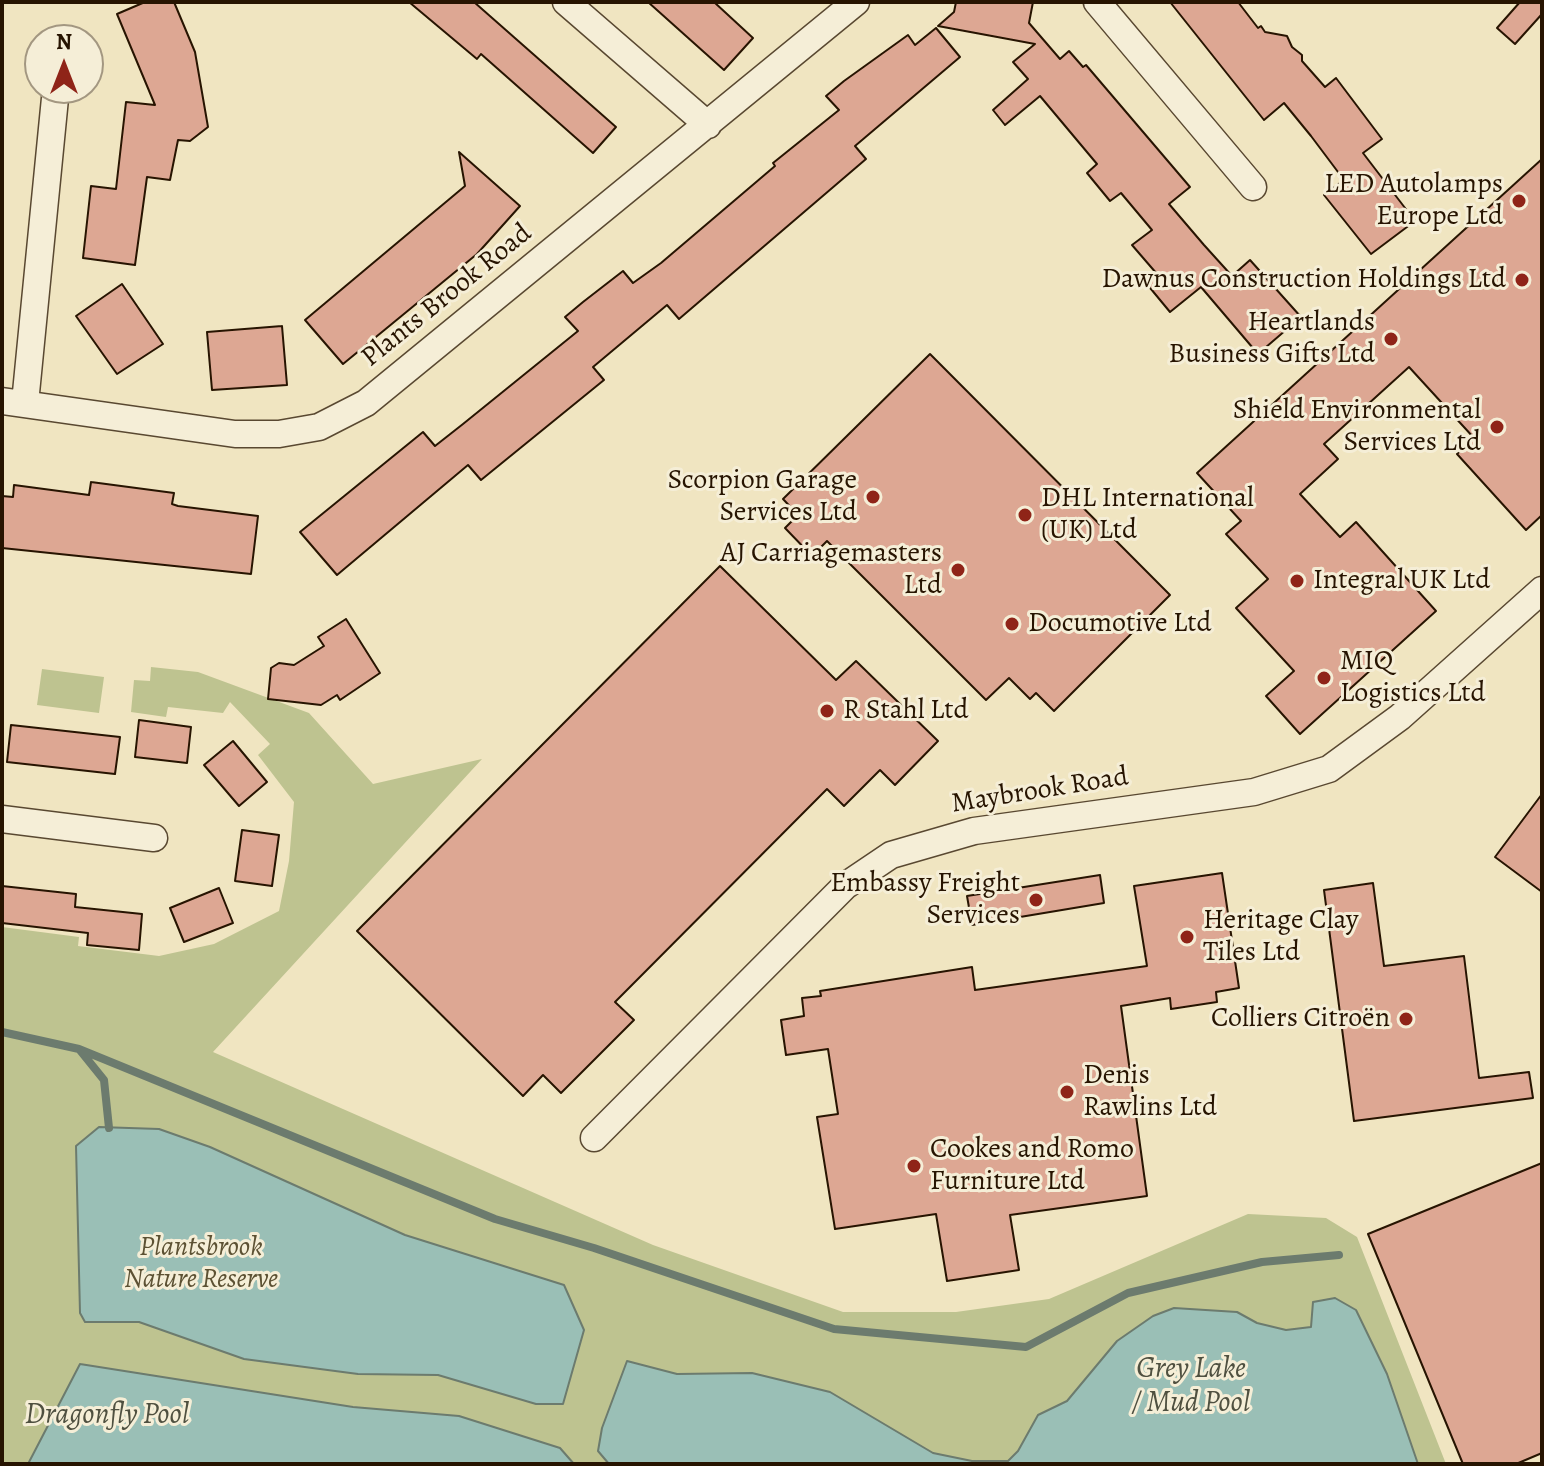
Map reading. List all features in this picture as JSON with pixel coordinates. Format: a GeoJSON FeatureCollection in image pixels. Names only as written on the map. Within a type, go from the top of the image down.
{"type":"FeatureCollection","features":[{"type":"Feature","properties":{"kind":"street"},"geometry":{"type":"LineString","coordinates":[[566,2],[708,125]]}},
{"type":"Feature","properties":{"kind":"street","name":"Plants Brook Road"},"geometry":{"type":"LineString","coordinates":[[13,402],[235,434],[279,434],[319,427],[366,403],[856,2]]}},
{"type":"Feature","properties":{"kind":"street"},"geometry":{"type":"LineString","coordinates":[[1097,2],[1253,187]]}},
{"type":"Feature","properties":{"kind":"street"},"geometry":{"type":"LineString","coordinates":[[13,402],[54,104]]}},
{"type":"Feature","properties":{"kind":"street","name":"Maybrook Road"},"geometry":{"type":"LineString","coordinates":[[594,1138],[845,886],[891,855],[951,835],[1254,792],[1329,769],[1400,717],[1542,590]]}},
{"type":"Feature","properties":{"kind":"street"},"geometry":{"type":"LineString","coordinates":[[2,819],[154,838]]}},
{"type":"Feature","properties":{"kind":"green space","name":"Plantsbrook Nature Reserve"},"geometry":{"type":"Polygon","coordinates":[[[151,667],[198,672],[309,713],[373,784],[482,759],[213,1052],[653,1245],[843,1312],[956,1312],[1049,1299],[1248,1214],[1326,1218],[1357,1237],[1446,1464],[2,1464],[2,927],[79,937],[78,946],[159,956],[214,944],[279,911],[289,861],[294,802],[258,755],[270,744],[230,702],[223,713],[168,707],[166,717],[131,712],[134,680],[150,681],[151,667]]]}},
{"type":"Feature","properties":{"kind":"green space"},"geometry":{"type":"Polygon","coordinates":[[[42,669],[104,677],[99,713],[37,705],[42,669]]]}},
{"type":"Feature","properties":{"kind":"water"},"geometry":{"type":"Polygon","coordinates":[[[99,1127],[159,1129],[210,1147],[405,1235],[564,1285],[584,1330],[563,1404],[536,1404],[438,1375],[358,1374],[244,1359],[139,1322],[85,1322],[80,1313],[76,1146],[99,1127]]]}},
{"type":"Feature","properties":{"kind":"water","name":"Grey Lake / Mud Pool"},"geometry":{"type":"Polygon","coordinates":[[[1335,1298],[1356,1310],[1387,1374],[1418,1464],[609,1464],[598,1451],[602,1428],[627,1361],[677,1374],[752,1373],[830,1392],[933,1453],[972,1461],[1008,1461],[1018,1451],[1038,1415],[1067,1401],[1117,1341],[1153,1316],[1174,1308],[1237,1312],[1257,1323],[1286,1330],[1311,1327],[1313,1302],[1335,1298]]]}},
{"type":"Feature","properties":{"kind":"water","name":"Dragonfly Pool"},"geometry":{"type":"Polygon","coordinates":[[[80,1364],[353,1407],[459,1416],[560,1448],[574,1464],[28,1464],[80,1364]]]}},
{"type":"Feature","properties":{"kind":"building"},"geometry":{"type":"Polygon","coordinates":[[[145,2],[174,2],[195,52],[208,127],[190,141],[178,140],[170,180],[147,177],[135,265],[83,258],[91,186],[116,189],[126,102],[155,105],[117,14],[145,2]]]}},
{"type":"Feature","properties":{"kind":"building"},"geometry":{"type":"Polygon","coordinates":[[[409,2],[474,2],[616,127],[593,153],[481,54],[477,59],[409,2]]]}},
{"type":"Feature","properties":{"kind":"building"},"geometry":{"type":"Polygon","coordinates":[[[648,2],[714,2],[753,38],[724,70],[648,2]]]}},
{"type":"Feature","properties":{"kind":"building"},"geometry":{"type":"Polygon","coordinates":[[[956,2],[1033,2],[1029,23],[1060,59],[1069,51],[1083,67],[1086,65],[1190,187],[1169,204],[1232,276],[1250,260],[1301,317],[1258,354],[1201,287],[1170,312],[1146,283],[1157,274],[1132,245],[1152,230],[1121,193],[1110,201],[1087,173],[1097,164],[1040,96],[1005,125],[993,110],[1028,79],[1013,62],[1035,44],[938,26],[954,12],[956,2]]]}},
{"type":"Feature","properties":{"kind":"building"},"geometry":{"type":"Polygon","coordinates":[[[1170,2],[1238,2],[1258,28],[1261,26],[1265,32],[1287,36],[1292,47],[1302,55],[1302,61],[1325,87],[1336,78],[1382,139],[1363,153],[1415,221],[1371,254],[1324,195],[1344,180],[1311,136],[1284,103],[1264,120],[1170,2]]]}},
{"type":"Feature","properties":{"kind":"building"},"geometry":{"type":"Polygon","coordinates":[[[1520,2],[1542,2],[1542,14],[1515,44],[1497,28],[1520,2]]]}},
{"type":"Feature","properties":{"kind":"building"},"geometry":{"type":"Polygon","coordinates":[[[936,28],[960,57],[855,146],[866,159],[679,319],[667,305],[593,367],[604,380],[481,480],[468,465],[337,575],[300,532],[423,432],[435,446],[463,424],[578,331],[565,317],[623,271],[633,283],[661,263],[775,166],[773,163],[839,110],[826,96],[908,35],[915,45],[936,28]]]}},
{"type":"Feature","properties":{"kind":"building"},"geometry":{"type":"Polygon","coordinates":[[[459,152],[520,206],[477,254],[343,364],[305,320],[465,186],[459,152]]]}},
{"type":"Feature","properties":{"kind":"building"},"geometry":{"type":"Polygon","coordinates":[[[1542,159],[1542,515],[1526,530],[1457,454],[1474,438],[1409,367],[1324,444],[1338,459],[1300,494],[1340,537],[1356,522],[1436,611],[1300,734],[1266,696],[1294,671],[1236,608],[1268,579],[1226,534],[1241,521],[1197,473],[1542,159]]]}},
{"type":"Feature","properties":{"kind":"building"},"geometry":{"type":"Polygon","coordinates":[[[122,284],[163,344],[117,374],[76,316],[122,284]]]}},
{"type":"Feature","properties":{"kind":"building"},"geometry":{"type":"Polygon","coordinates":[[[282,326],[287,385],[212,390],[207,332],[282,326]]]}},
{"type":"Feature","properties":{"kind":"building"},"geometry":{"type":"Polygon","coordinates":[[[930,354],[1170,595],[1054,711],[1036,693],[1030,699],[1009,678],[986,700],[827,541],[812,556],[785,528],[798,515],[783,499],[930,354]]]}},
{"type":"Feature","properties":{"kind":"building"},"geometry":{"type":"Polygon","coordinates":[[[91,482],[174,493],[172,504],[178,506],[258,516],[251,574],[2,548],[2,496],[13,497],[14,485],[89,495],[91,482]]]}},
{"type":"Feature","properties":{"kind":"building"},"geometry":{"type":"Polygon","coordinates":[[[720,566],[836,680],[856,661],[938,741],[895,785],[880,770],[844,806],[827,789],[615,1002],[634,1020],[561,1093],[543,1075],[523,1096],[357,931],[720,566]]]}},
{"type":"Feature","properties":{"kind":"building"},"geometry":{"type":"Polygon","coordinates":[[[346,619],[380,673],[340,700],[337,695],[321,705],[268,699],[271,668],[279,663],[294,665],[324,646],[318,637],[346,619]]]}},
{"type":"Feature","properties":{"kind":"building"},"geometry":{"type":"Polygon","coordinates":[[[139,720],[191,727],[187,763],[135,757],[139,720]]]}},
{"type":"Feature","properties":{"kind":"building"},"geometry":{"type":"Polygon","coordinates":[[[11,725],[120,737],[115,774],[7,762],[11,725]]]}},
{"type":"Feature","properties":{"kind":"building"},"geometry":{"type":"Polygon","coordinates":[[[233,741],[267,782],[239,806],[204,765],[233,741]]]}},
{"type":"Feature","properties":{"kind":"building"},"geometry":{"type":"Polygon","coordinates":[[[1542,794],[1542,892],[1495,857],[1542,794]]]}},
{"type":"Feature","properties":{"kind":"building"},"geometry":{"type":"Polygon","coordinates":[[[242,830],[279,835],[272,886],[235,881],[242,830]]]}},
{"type":"Feature","properties":{"kind":"building"},"geometry":{"type":"Polygon","coordinates":[[[1222,873],[1239,988],[1216,992],[1217,1002],[1171,1009],[1170,998],[1121,1006],[1147,1196],[1010,1215],[1019,1270],[947,1281],[936,1214],[835,1229],[817,1117],[838,1114],[828,1049],[786,1055],[781,1020],[804,1016],[802,998],[821,996],[820,991],[972,967],[975,990],[1147,966],[1134,886],[1222,873]]]}},
{"type":"Feature","properties":{"kind":"building","name":"Embassy Freight Services"},"geometry":{"type":"Polygon","coordinates":[[[1100,875],[1104,903],[972,925],[967,896],[1100,875]]]}},
{"type":"Feature","properties":{"kind":"building","name":"Colliers Citroën"},"geometry":{"type":"Polygon","coordinates":[[[1373,883],[1384,966],[1464,956],[1479,1078],[1529,1072],[1533,1098],[1354,1121],[1324,890],[1373,883]]]}},
{"type":"Feature","properties":{"kind":"building"},"geometry":{"type":"Polygon","coordinates":[[[2,886],[76,894],[75,907],[142,914],[139,950],[87,945],[88,933],[2,923],[2,886]]]}},
{"type":"Feature","properties":{"kind":"building"},"geometry":{"type":"Polygon","coordinates":[[[219,888],[233,923],[184,942],[170,908],[219,888]]]}},
{"type":"Feature","properties":{"kind":"building"},"geometry":{"type":"Polygon","coordinates":[[[1542,1163],[1542,1453],[1516,1464],[1463,1464],[1368,1234],[1542,1163]]]}},
{"type":"Feature","properties":{"kind":"waterway"},"geometry":{"type":"LineString","coordinates":[[2,1032],[79,1049],[104,1080],[109,1128]]}},
{"type":"Feature","properties":{"kind":"waterway"},"geometry":{"type":"LineString","coordinates":[[79,1049],[495,1219],[594,1248],[834,1329],[1026,1347],[1128,1293],[1262,1262],[1339,1255]]}},
{"type":"Feature","properties":{"kind":"place","name":"LED Autolamps Europe Ltd"},"geometry":{"type":"Point","coordinates":[1519,201]}},
{"type":"Feature","properties":{"kind":"place","name":"Dawnus Construction Holdings Ltd"},"geometry":{"type":"Point","coordinates":[1522,280]}},
{"type":"Feature","properties":{"kind":"place","name":"Heartlands Business Gifts Ltd"},"geometry":{"type":"Point","coordinates":[1391,339]}},
{"type":"Feature","properties":{"kind":"place","name":"Shield Environmental Services Ltd"},"geometry":{"type":"Point","coordinates":[1497,427]}},
{"type":"Feature","properties":{"kind":"place","name":"Scorpion Garage Services Ltd"},"geometry":{"type":"Point","coordinates":[873,497]}},
{"type":"Feature","properties":{"kind":"place","name":"DHL International (UK) Ltd"},"geometry":{"type":"Point","coordinates":[1025,515]}},
{"type":"Feature","properties":{"kind":"place","name":"AJ Carriagemasters Ltd"},"geometry":{"type":"Point","coordinates":[958,570]}},
{"type":"Feature","properties":{"kind":"place","name":"Integral UK Ltd"},"geometry":{"type":"Point","coordinates":[1297,581]}},
{"type":"Feature","properties":{"kind":"place","name":"Documotive Ltd"},"geometry":{"type":"Point","coordinates":[1012,624]}},
{"type":"Feature","properties":{"kind":"place","name":"MIQ Logistics Ltd"},"geometry":{"type":"Point","coordinates":[1324,678]}},
{"type":"Feature","properties":{"kind":"place","name":"R Stahl Ltd"},"geometry":{"type":"Point","coordinates":[827,711]}},
{"type":"Feature","properties":{"kind":"place","name":"Embassy Freight Services"},"geometry":{"type":"Point","coordinates":[1036,900]}},
{"type":"Feature","properties":{"kind":"place","name":"Heritage Clay Tiles Ltd"},"geometry":{"type":"Point","coordinates":[1187,937]}},
{"type":"Feature","properties":{"kind":"place","name":"Colliers Citroën"},"geometry":{"type":"Point","coordinates":[1406,1019]}},
{"type":"Feature","properties":{"kind":"place","name":"Denis Rawlins Ltd"},"geometry":{"type":"Point","coordinates":[1067,1092]}},
{"type":"Feature","properties":{"kind":"place","name":"Cookes and Romo Furniture Ltd"},"geometry":{"type":"Point","coordinates":[914,1166]}}]}
